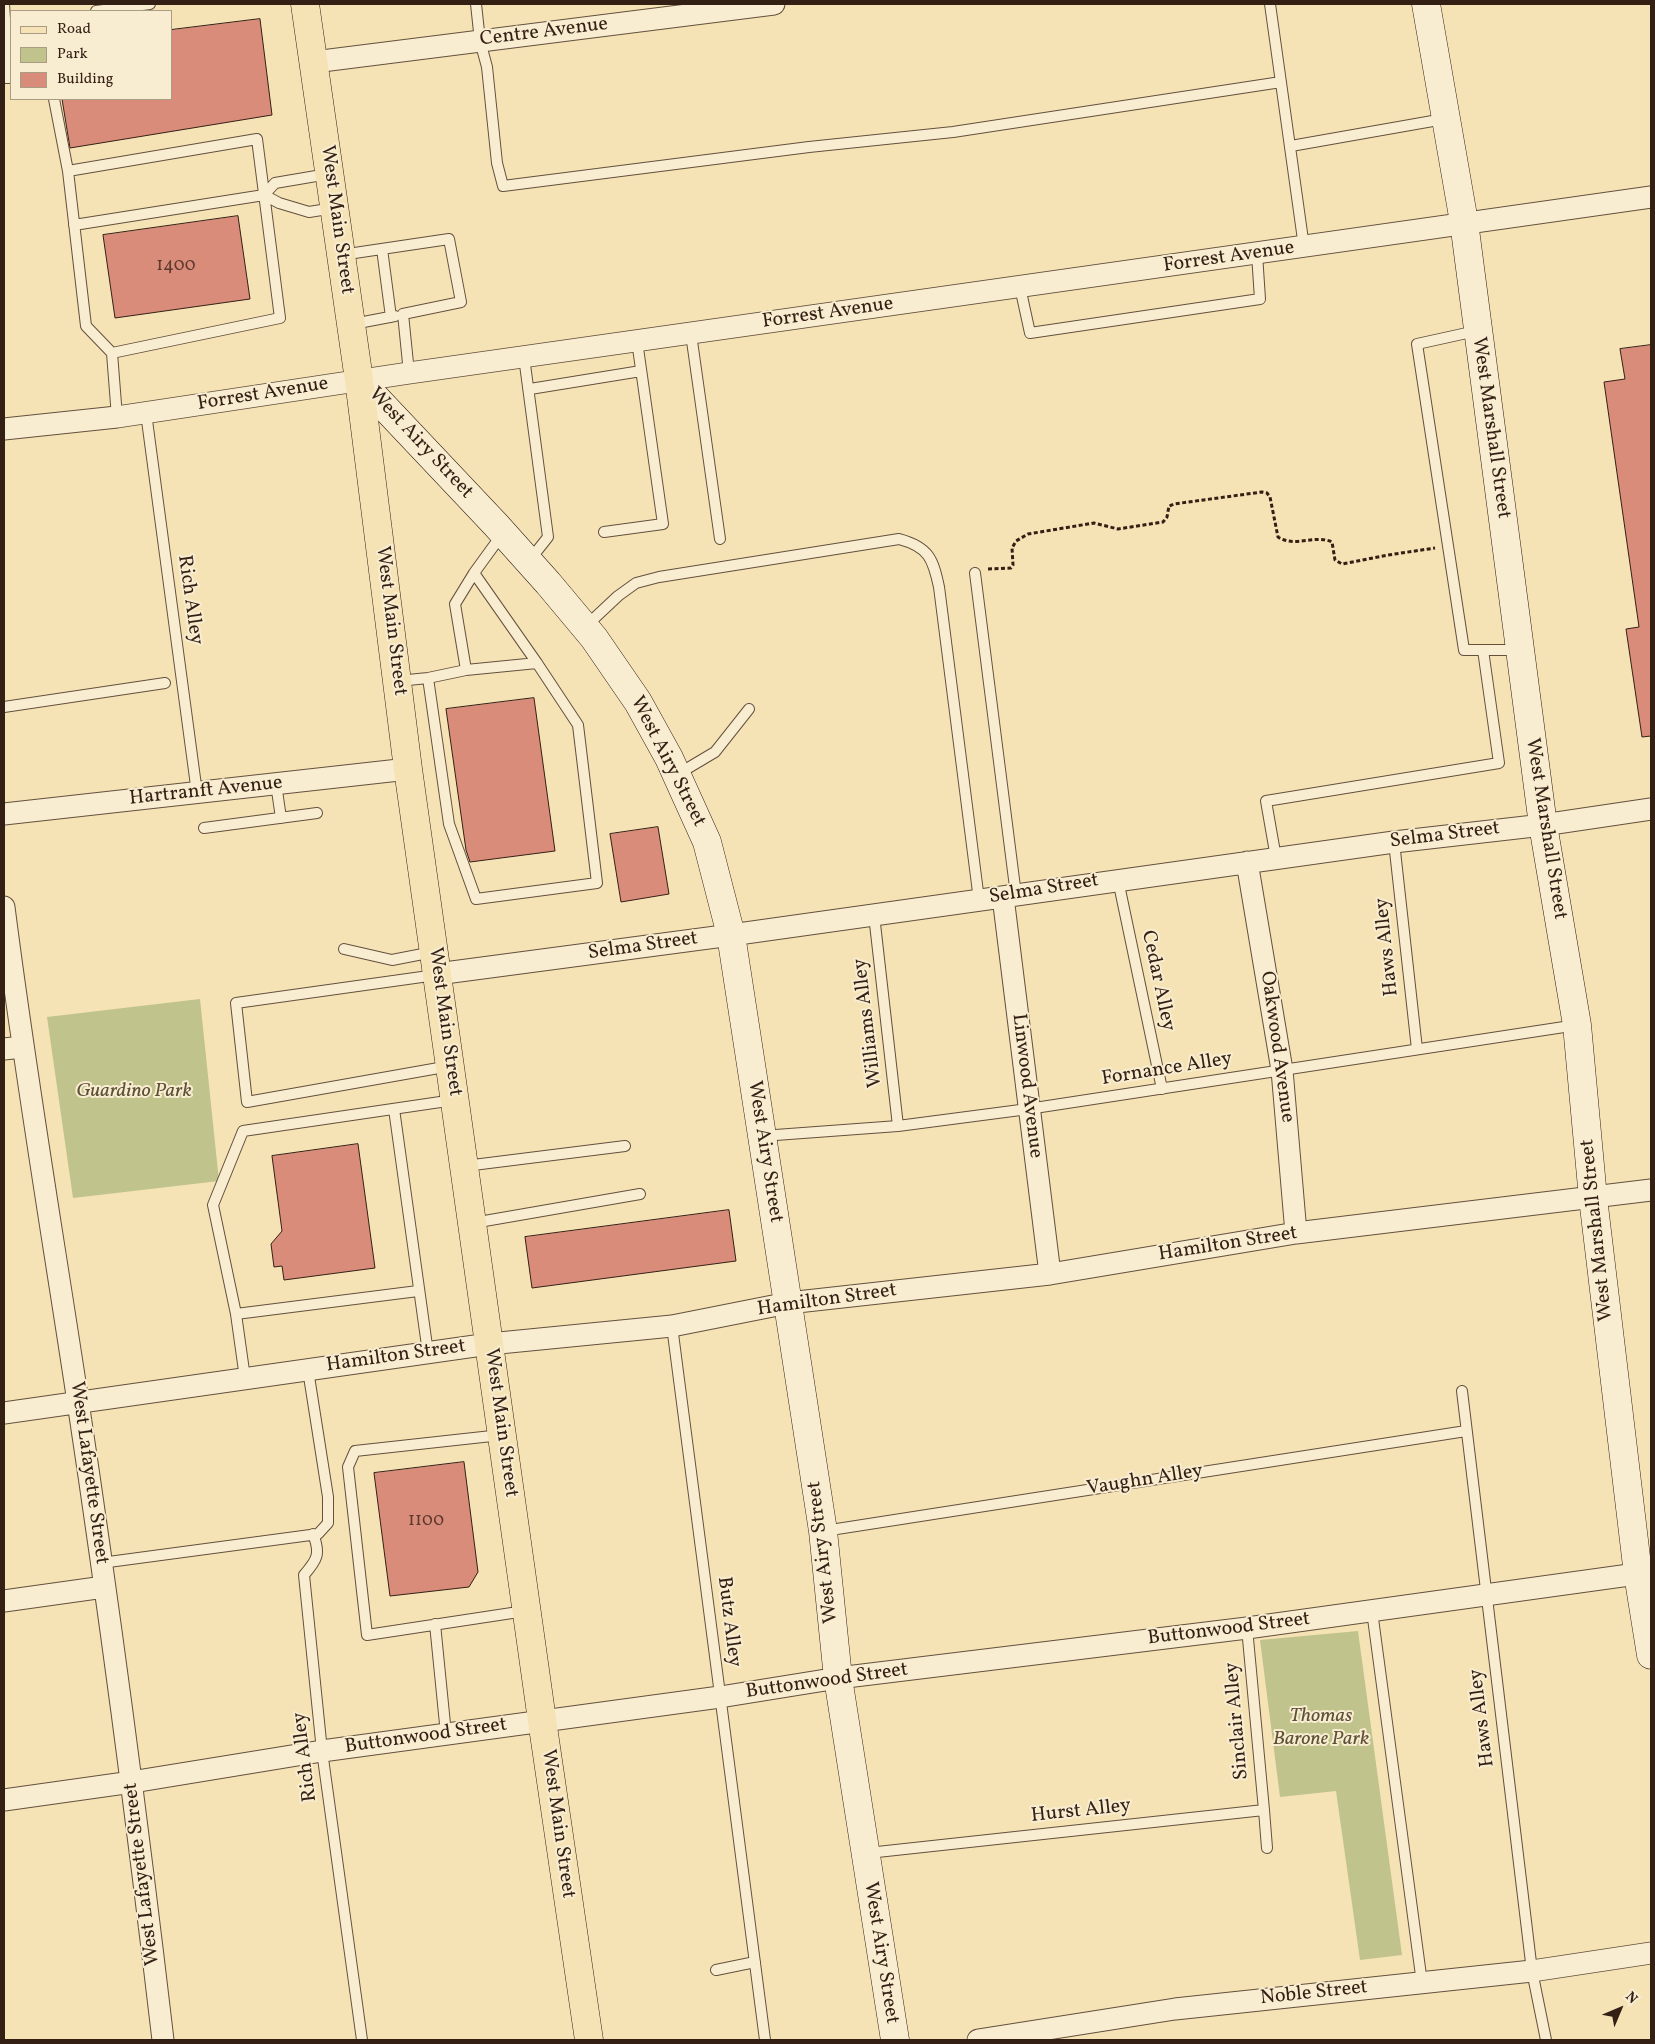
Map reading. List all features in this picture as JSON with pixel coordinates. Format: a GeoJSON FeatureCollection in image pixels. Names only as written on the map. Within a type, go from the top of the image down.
{"type":"FeatureCollection","features":[{"type":"Feature","properties":{"kind":"main road","name":"West Main Street"},"geometry":{"type":"LineString","coordinates":[[305,4],[359,380],[408,769],[589,2040]]}},
{"type":"Feature","properties":{"kind":"main road","name":"West Marshall Street"},"geometry":{"type":"LineString","coordinates":[[1426,4],[1464,222],[1543,825],[1577,1024],[1593,1198],[1644,1573],[1651,1655]]}},
{"type":"Feature","properties":{"kind":"main road","name":"West Airy Street"},"geometry":{"type":"LineString","coordinates":[[359,380],[503,532],[585,627],[638,702],[677,774],[707,842],[731,935],[823,1532],[838,1678],[894,2040]]}},
{"type":"Feature","properties":{"kind":"street","name":"Centre Avenue"},"geometry":{"type":"LineString","coordinates":[[314,62],[774,4]]}},
{"type":"Feature","properties":{"kind":"street","name":"Forrest Avenue"},"geometry":{"type":"LineString","coordinates":[[4,429],[146,413],[359,380],[1651,197]]}},
{"type":"Feature","properties":{"kind":"street","name":"Hartranft Avenue"},"geometry":{"type":"LineString","coordinates":[[4,814],[408,769]]}},
{"type":"Feature","properties":{"kind":"street","name":"Selma Street"},"geometry":{"type":"LineString","coordinates":[[436,963],[731,935],[1118,879],[1394,842],[1543,825],[1651,809]]}},
{"type":"Feature","properties":{"kind":"street","name":"Oakwood Avenue"},"geometry":{"type":"LineString","coordinates":[[1247,862],[1282,1070],[1296,1233]]}},
{"type":"Feature","properties":{"kind":"street","name":"Linwood Avenue"},"geometry":{"type":"LineString","coordinates":[[1010,896],[1028,1109],[1050,1274]]}},
{"type":"Feature","properties":{"kind":"street","name":"West Lafayette Street"},"geometry":{"type":"LineString","coordinates":[[4,907],[13,1048],[78,1402],[132,1782],[163,2040]]}},
{"type":"Feature","properties":{"kind":"street","name":"Hamilton Street"},"geometry":{"type":"LineString","coordinates":[[4,1412],[489,1344],[672,1326],[788,1303],[1050,1274],[1296,1233],[1651,1190]]}},
{"type":"Feature","properties":{"kind":"street","name":"Buttonwood Street"},"geometry":{"type":"LineString","coordinates":[[4,1800],[132,1782],[322,1751],[542,1720],[720,1698],[838,1678],[1247,1628],[1644,1573]]}},
{"type":"Feature","properties":{"kind":"street"},"geometry":{"type":"LineString","coordinates":[[4,1601],[104,1587]]}},
{"type":"Feature","properties":{"kind":"street","name":"Noble Street"},"geometry":{"type":"LineString","coordinates":[[978,2040],[1175,2009],[1532,1972],[1651,1953]]}},
{"type":"Feature","properties":{"kind":"lane"},"geometry":{"type":"LineString","coordinates":[[4,4],[9,22],[9,78],[4,78]]}},
{"type":"Feature","properties":{"kind":"lane"},"geometry":{"type":"LineString","coordinates":[[104,10],[150,4]]}},
{"type":"Feature","properties":{"kind":"lane"},"geometry":{"type":"LineString","coordinates":[[476,4],[480,41],[487,68],[498,163],[503,186],[809,147],[953,132],[1281,82]]}},
{"type":"Feature","properties":{"kind":"lane"},"geometry":{"type":"LineString","coordinates":[[1270,4],[1304,247]]}},
{"type":"Feature","properties":{"kind":"lane"},"geometry":{"type":"LineString","coordinates":[[54,100],[68,171],[86,326],[112,353],[117,417]]}},
{"type":"Feature","properties":{"kind":"lane"},"geometry":{"type":"LineString","coordinates":[[1291,146],[1445,119]]}},
{"type":"Feature","properties":{"kind":"lane"},"geometry":{"type":"LineString","coordinates":[[68,171],[257,139],[280,318],[112,353]]}},
{"type":"Feature","properties":{"kind":"lane"},"geometry":{"type":"LineString","coordinates":[[264,195],[275,183],[329,174]]}},
{"type":"Feature","properties":{"kind":"lane"},"geometry":{"type":"LineString","coordinates":[[74,225],[264,195],[279,203],[309,212],[334,208]]}},
{"type":"Feature","properties":{"kind":"lane"},"geometry":{"type":"LineString","coordinates":[[341,255],[449,239],[461,302],[351,324]]}},
{"type":"Feature","properties":{"kind":"lane"},"geometry":{"type":"LineString","coordinates":[[382,249],[390,317]]}},
{"type":"Feature","properties":{"kind":"lane"},"geometry":{"type":"LineString","coordinates":[[1020,287],[1030,333],[1260,298],[1257,254]]}},
{"type":"Feature","properties":{"kind":"lane"},"geometry":{"type":"LineString","coordinates":[[404,314],[408,373]]}},
{"type":"Feature","properties":{"kind":"lane"},"geometry":{"type":"LineString","coordinates":[[1477,331],[1417,344],[1464,650],[1519,650]]}},
{"type":"Feature","properties":{"kind":"lane"},"geometry":{"type":"LineString","coordinates":[[690,334],[720,539]]}},
{"type":"Feature","properties":{"kind":"lane"},"geometry":{"type":"LineString","coordinates":[[604,532],[663,524],[637,341]]}},
{"type":"Feature","properties":{"kind":"lane"},"geometry":{"type":"LineString","coordinates":[[524,357],[530,389],[548,537],[529,561]]}},
{"type":"Feature","properties":{"kind":"lane"},"geometry":{"type":"LineString","coordinates":[[530,389],[641,371]]}},
{"type":"Feature","properties":{"kind":"lane","name":"Rich Alley"},"geometry":{"type":"LineString","coordinates":[[146,413],[197,793]]}},
{"type":"Feature","properties":{"kind":"lane"},"geometry":{"type":"LineString","coordinates":[[466,670],[455,604],[503,532]]}},
{"type":"Feature","properties":{"kind":"lane"},"geometry":{"type":"LineString","coordinates":[[585,627],[636,582],[899,539],[914,543],[926,551],[935,566],[939,587],[979,900]]}},
{"type":"Feature","properties":{"kind":"lane"},"geometry":{"type":"LineString","coordinates":[[428,678],[449,824],[476,899],[597,883],[578,725],[474,573]]}},
{"type":"Feature","properties":{"kind":"lane"},"geometry":{"type":"LineString","coordinates":[[975,573],[1010,896]]}},
{"type":"Feature","properties":{"kind":"lane"},"geometry":{"type":"LineString","coordinates":[[1276,858],[1266,801],[1499,763],[1483,650]]}},
{"type":"Feature","properties":{"kind":"lane"},"geometry":{"type":"LineString","coordinates":[[398,681],[428,678],[466,670],[537,663]]}},
{"type":"Feature","properties":{"kind":"lane"},"geometry":{"type":"LineString","coordinates":[[4,707],[165,683]]}},
{"type":"Feature","properties":{"kind":"lane"},"geometry":{"type":"LineString","coordinates":[[677,774],[715,752],[749,709]]}},
{"type":"Feature","properties":{"kind":"lane"},"geometry":{"type":"LineString","coordinates":[[276,784],[281,818]]}},
{"type":"Feature","properties":{"kind":"lane"},"geometry":{"type":"LineString","coordinates":[[204,828],[317,813]]}},
{"type":"Feature","properties":{"kind":"lane","name":"Haws Alley"},"geometry":{"type":"LineString","coordinates":[[1394,842],[1417,1049]]}},
{"type":"Feature","properties":{"kind":"lane","name":"Cedar Alley"},"geometry":{"type":"LineString","coordinates":[[1118,879],[1162,1089]]}},
{"type":"Feature","properties":{"kind":"lane","name":"Williams Alley"},"geometry":{"type":"LineString","coordinates":[[874,915],[898,1126]]}},
{"type":"Feature","properties":{"kind":"lane"},"geometry":{"type":"LineString","coordinates":[[344,949],[392,960],[436,963]]}},
{"type":"Feature","properties":{"kind":"lane"},"geometry":{"type":"LineString","coordinates":[[436,963],[236,1003],[247,1102],[450,1066]]}},
{"type":"Feature","properties":{"kind":"lane","name":"Fornance Alley"},"geometry":{"type":"LineString","coordinates":[[761,1136],[898,1126],[1028,1109],[1577,1024]]}},
{"type":"Feature","properties":{"kind":"lane"},"geometry":{"type":"LineString","coordinates":[[245,1378],[236,1314],[214,1205],[243,1131],[455,1100]]}},
{"type":"Feature","properties":{"kind":"lane"},"geometry":{"type":"LineString","coordinates":[[394,1109],[428,1353]]}},
{"type":"Feature","properties":{"kind":"lane"},"geometry":{"type":"LineString","coordinates":[[464,1166],[624,1146]]}},
{"type":"Feature","properties":{"kind":"lane"},"geometry":{"type":"LineString","coordinates":[[472,1223],[640,1194]]}},
{"type":"Feature","properties":{"kind":"lane"},"geometry":{"type":"LineString","coordinates":[[236,1314],[418,1291]]}},
{"type":"Feature","properties":{"kind":"lane","name":"Butz Alley"},"geometry":{"type":"LineString","coordinates":[[672,1326],[766,2040]]}},
{"type":"Feature","properties":{"kind":"lane"},"geometry":{"type":"LineString","coordinates":[[101,1563],[318,1534],[328,1523],[328,1497],[308,1370]]}},
{"type":"Feature","properties":{"kind":"lane","name":"Haws Alley"},"geometry":{"type":"LineString","coordinates":[[1462,1391],[1532,1972],[1546,2040]]}},
{"type":"Feature","properties":{"kind":"lane","name":"Vaughn Alley"},"geometry":{"type":"LineString","coordinates":[[823,1532],[1466,1432]]}},
{"type":"Feature","properties":{"kind":"lane"},"geometry":{"type":"LineString","coordinates":[[502,1435],[355,1451],[348,1468],[367,1635],[527,1610]]}},
{"type":"Feature","properties":{"kind":"lane","name":"Rich Alley"},"geometry":{"type":"LineString","coordinates":[[314,1534],[318,1547],[317,1554],[315,1562],[304,1575],[322,1751],[362,2040]]}},
{"type":"Feature","properties":{"kind":"lane"},"geometry":{"type":"LineString","coordinates":[[1372,1611],[1422,1983]]}},
{"type":"Feature","properties":{"kind":"lane"},"geometry":{"type":"LineString","coordinates":[[435,1624],[446,1734]]}},
{"type":"Feature","properties":{"kind":"lane","name":"Sinclair Alley"},"geometry":{"type":"LineString","coordinates":[[1247,1628],[1264,1810]]}},
{"type":"Feature","properties":{"kind":"lane"},"geometry":{"type":"LineString","coordinates":[[1264,1810],[1267,1848]]}},
{"type":"Feature","properties":{"kind":"lane","name":"Hurst Alley"},"geometry":{"type":"LineString","coordinates":[[864,1854],[1264,1810]]}},
{"type":"Feature","properties":{"kind":"lane"},"geometry":{"type":"LineString","coordinates":[[716,1970],[755,1962]]}},
{"type":"Feature","properties":{"kind":"path"},"geometry":{"type":"LineString","coordinates":[[975,573],[988,569],[1011,568],[1013,564],[1012,548],[1016,541],[1028,534],[1094,524],[1118,529],[1163,522],[1167,517],[1169,506],[1174,504],[1262,492],[1267,493],[1270,497],[1278,537],[1286,542],[1325,539],[1332,542],[1335,560],[1342,564],[1388,555],[1448,547]]}},
{"type":"Feature","properties":{"kind":"green space","name":"Guardino Park"},"geometry":{"type":"Polygon","coordinates":[[[200,999],[219,1181],[73,1198],[47,1017],[200,999]]]}},
{"type":"Feature","properties":{"kind":"green space","name":"Thomas Barone Park"},"geometry":{"type":"Polygon","coordinates":[[[1358,1631],[1402,1955],[1360,1960],[1336,1791],[1280,1797],[1260,1640],[1358,1631]]]}},
{"type":"Feature","properties":{"kind":"building"},"geometry":{"type":"Polygon","coordinates":[[[260,19],[272,115],[70,148],[62,100],[172,100],[172,30],[260,19]]]}},
{"type":"Feature","properties":{"kind":"building"},"geometry":{"type":"Polygon","coordinates":[[[238,216],[250,299],[115,318],[103,235],[238,216]]]}},
{"type":"Feature","properties":{"kind":"building"},"geometry":{"type":"Polygon","coordinates":[[[1651,345],[1651,736],[1642,737],[1626,629],[1639,627],[1604,382],[1625,379],[1620,349],[1651,345]]]}},
{"type":"Feature","properties":{"kind":"building"},"geometry":{"type":"Polygon","coordinates":[[[534,698],[555,851],[470,862],[466,850],[446,709],[534,698]]]}},
{"type":"Feature","properties":{"kind":"building"},"geometry":{"type":"Polygon","coordinates":[[[658,827],[669,894],[621,902],[610,834],[658,827]]]}},
{"type":"Feature","properties":{"kind":"building"},"geometry":{"type":"Polygon","coordinates":[[[358,1144],[375,1268],[284,1280],[282,1266],[274,1267],[271,1244],[282,1231],[272,1156],[358,1144]]]}},
{"type":"Feature","properties":{"kind":"building"},"geometry":{"type":"Polygon","coordinates":[[[729,1210],[736,1261],[532,1288],[525,1237],[729,1210]]]}},
{"type":"Feature","properties":{"kind":"building"},"geometry":{"type":"Polygon","coordinates":[[[464,1462],[478,1572],[469,1587],[390,1596],[374,1473],[464,1462]]]}}]}
